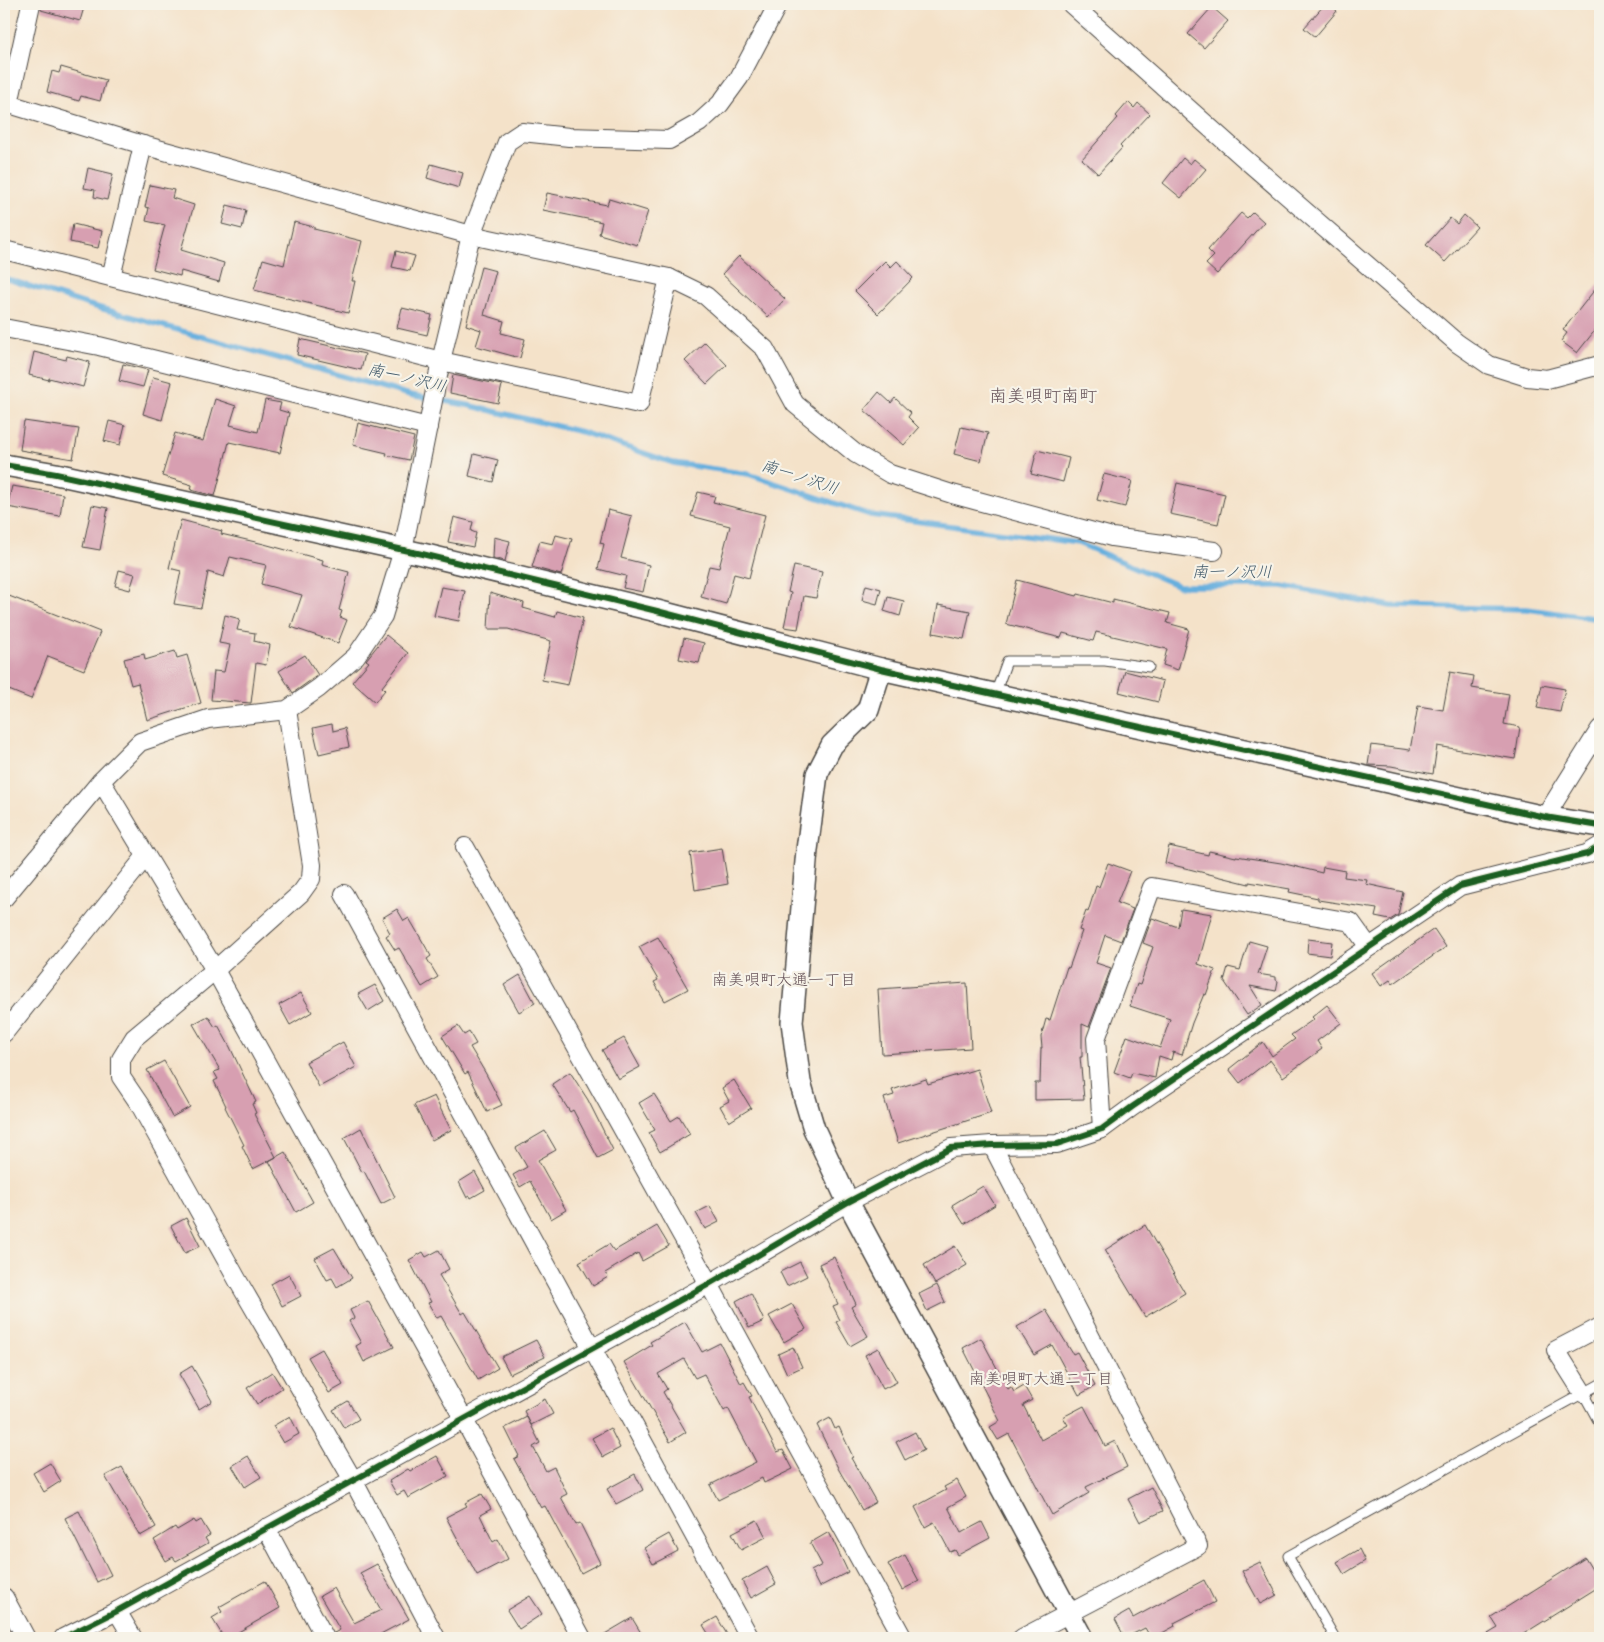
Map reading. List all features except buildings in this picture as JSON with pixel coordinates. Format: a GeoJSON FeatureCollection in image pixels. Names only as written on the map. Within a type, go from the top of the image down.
{"type":"FeatureCollection","features":[{"type":"Feature","properties":{"kind":"street"},"geometry":{"type":"LineString","coordinates":[[31,4],[6,103],[143,145],[471,235],[669,278],[706,296],[765,348],[795,404],[856,454],[890,474],[952,494],[1112,536],[1214,551]]}},
{"type":"Feature","properties":{"kind":"street"},"geometry":{"type":"LineString","coordinates":[[4,898],[101,781],[140,742],[208,719],[287,710],[319,688],[356,656],[383,616],[403,550],[441,361],[471,235],[507,142],[522,132],[569,137],[669,140],[699,123],[720,104],[740,78],[778,4]]}},
{"type":"Feature","properties":{"kind":"street"},"geometry":{"type":"LineString","coordinates":[[1071,4],[1457,343],[1489,364],[1527,377],[1548,378],[1600,365]]}},
{"type":"Feature","properties":{"kind":"street"},"geometry":{"type":"LineString","coordinates":[[111,278],[143,145]]}},
{"type":"Feature","properties":{"kind":"street"},"geometry":{"type":"LineString","coordinates":[[4,250],[441,361],[639,404],[669,278]]}},
{"type":"Feature","properties":{"kind":"street"},"geometry":{"type":"LineString","coordinates":[[4,328],[99,346],[429,421]]}},
{"type":"Feature","properties":{"kind":"street"},"geometry":{"type":"LineString","coordinates":[[4,465],[56,474],[403,550],[657,611],[881,669],[1545,817],[1600,826]]}},
{"type":"Feature","properties":{"kind":"street"},"geometry":{"type":"LineString","coordinates":[[881,669],[868,710],[832,745],[817,774],[807,850],[792,1022],[800,1082],[811,1119],[848,1202],[1082,1638]]}},
{"type":"Feature","properties":{"kind":"street"},"geometry":{"type":"LineString","coordinates":[[287,710],[312,865],[311,879],[301,893],[216,970],[134,1038],[121,1059],[121,1077],[140,1105],[243,1290],[353,1480],[436,1638]]}},
{"type":"Feature","properties":{"kind":"street"},"geometry":{"type":"LineString","coordinates":[[1545,817],[1600,729]]}},
{"type":"Feature","properties":{"kind":"street"},"geometry":{"type":"LineString","coordinates":[[101,781],[216,970],[582,1638]]}},
{"type":"Feature","properties":{"kind":"street"},"geometry":{"type":"LineString","coordinates":[[63,1638],[117,1611],[464,1420],[709,1284],[848,1202],[951,1148],[992,1144],[1057,1144],[1102,1129],[1460,886],[1587,854],[1600,846]]}},
{"type":"Feature","properties":{"kind":"street"},"geometry":{"type":"LineString","coordinates":[[465,847],[709,1284],[903,1638]]}},
{"type":"Feature","properties":{"kind":"street"},"geometry":{"type":"LineString","coordinates":[[4,1033],[146,856]]}},
{"type":"Feature","properties":{"kind":"street"},"geometry":{"type":"LineString","coordinates":[[1102,1129],[1096,1039],[1152,887],[1351,922],[1369,947]]}},
{"type":"Feature","properties":{"kind":"street"},"geometry":{"type":"LineString","coordinates":[[344,894],[750,1638]]}},
{"type":"Feature","properties":{"kind":"street"},"geometry":{"type":"LineString","coordinates":[[992,1144],[1198,1546],[1022,1638]]}},
{"type":"Feature","properties":{"kind":"street"},"geometry":{"type":"LineString","coordinates":[[1583,1393],[1556,1350],[1600,1328]]}},
{"type":"Feature","properties":{"kind":"street"},"geometry":{"type":"LineString","coordinates":[[266,1528],[326,1638]]}},
{"type":"Feature","properties":{"kind":"street"},"geometry":{"type":"LineString","coordinates":[[4,1597],[26,1638]]}},
{"type":"Feature","properties":{"kind":"street"},"geometry":{"type":"LineString","coordinates":[[117,1611],[133,1638]]}},
{"type":"Feature","properties":{"kind":"lane"},"geometry":{"type":"LineString","coordinates":[[995,694],[1007,661],[1106,661],[1149,667]]}},
{"type":"Feature","properties":{"kind":"lane"},"geometry":{"type":"LineString","coordinates":[[1335,1638],[1288,1556],[1600,1384]]}},
{"type":"Feature","properties":{"kind":"lane"},"geometry":{"type":"LineString","coordinates":[[1583,1393],[1600,1424]]}},
{"type":"Feature","properties":{"kind":"waterway","name":"南一ノ沢川"},"geometry":{"type":"LineString","coordinates":[[4,278],[89,305],[410,395],[467,405],[582,432],[673,463],[748,474],[870,515],[1078,543],[1179,586],[1282,586],[1391,606],[1527,609],[1600,619]]}},
{"type":"Feature","properties":{"kind":"cycle path"},"geometry":{"type":"LineString","coordinates":[[4,465],[56,474],[422,554],[657,611],[881,669],[1545,817],[1600,826]]}},
{"type":"Feature","properties":{"kind":"cycle path"},"geometry":{"type":"LineString","coordinates":[[63,1638],[117,1611],[709,1284],[848,1202],[951,1148],[1057,1144],[1102,1129],[1460,886],[1587,854],[1600,846]]}},
{"type":"Feature","properties":{"kind":"district","name":"南美唄町南町"},"geometry":{"type":"Point","coordinates":[1043,396]}},
{"type":"Feature","properties":{"kind":"district","name":"南美唄町大通一丁目"},"geometry":{"type":"Point","coordinates":[784,980]}},
{"type":"Feature","properties":{"kind":"district","name":"南美唄町大通二丁目"},"geometry":{"type":"Point","coordinates":[1041,1379]}}]}
